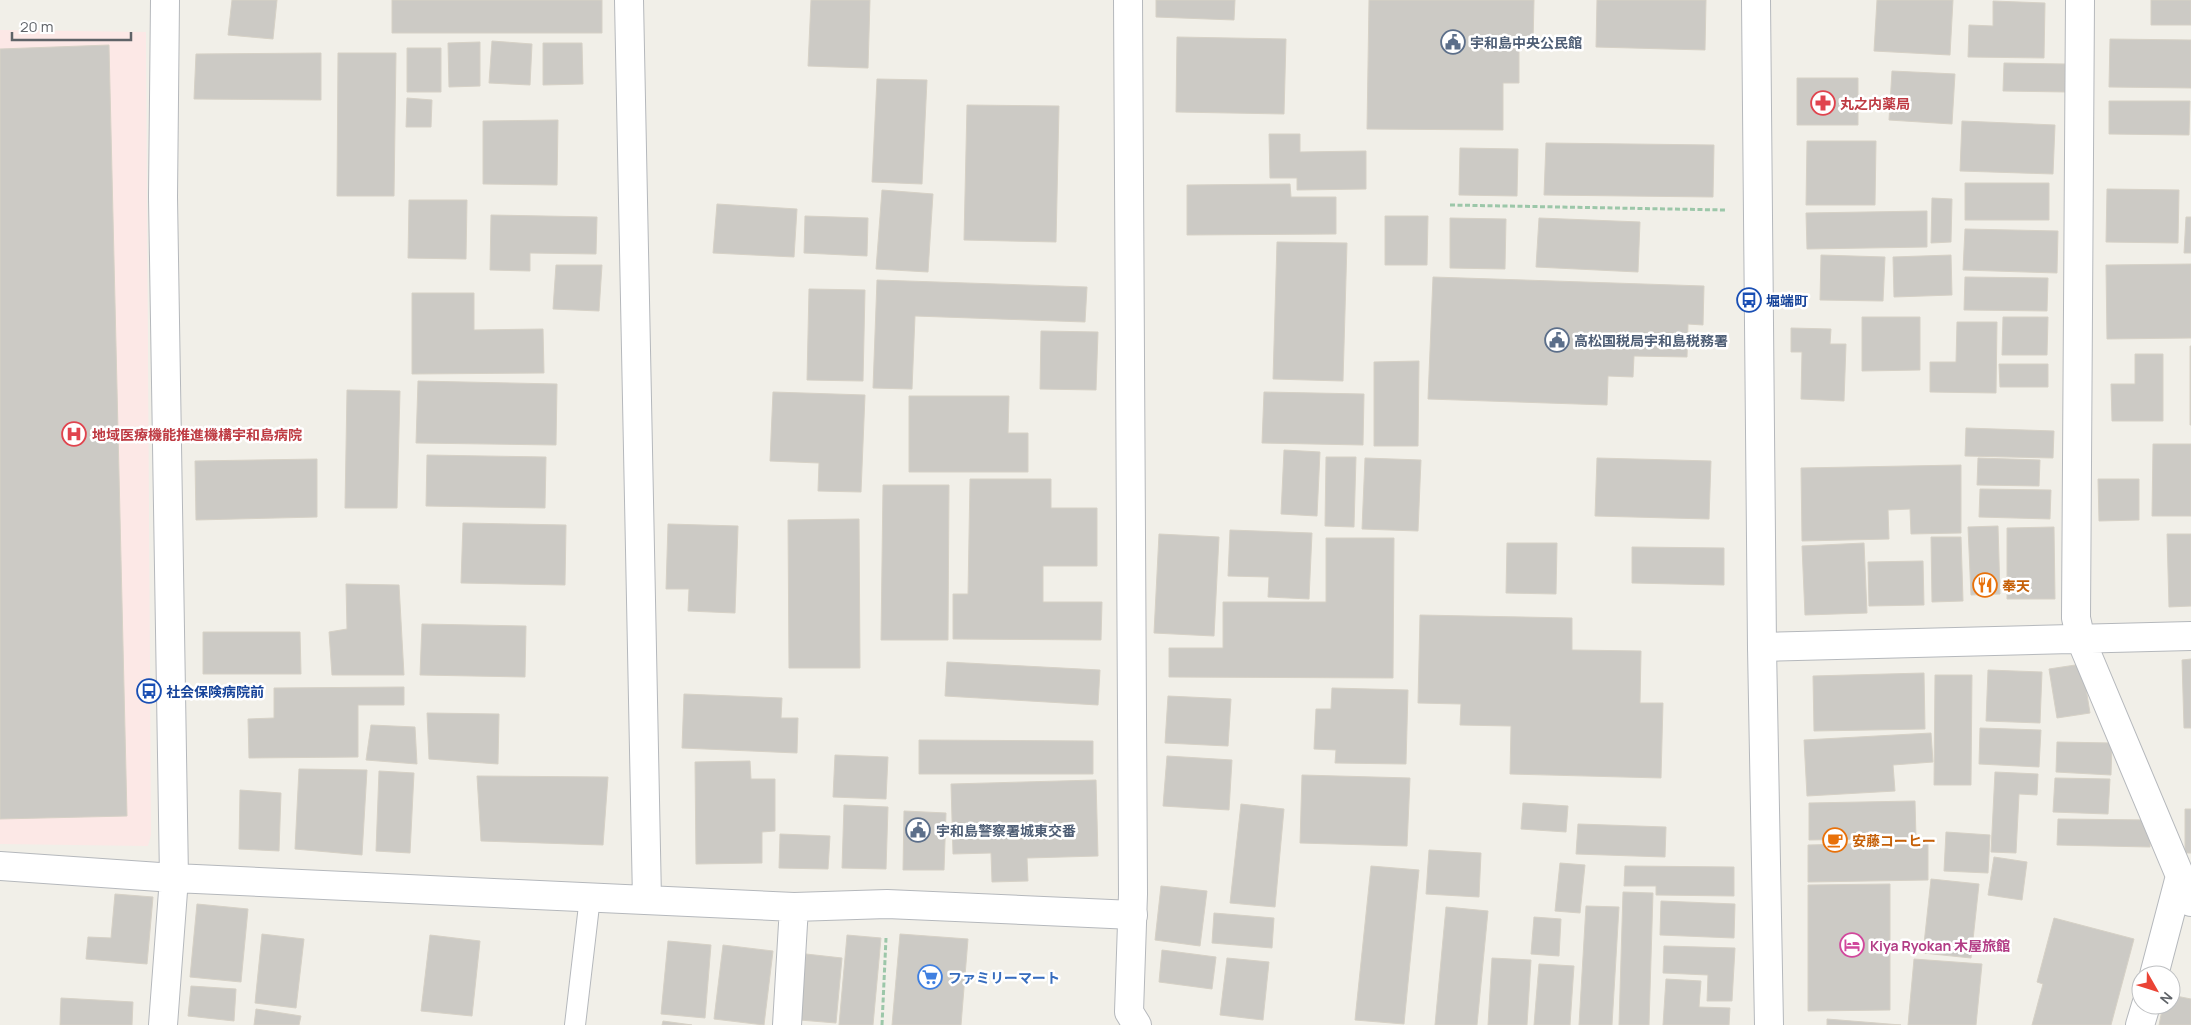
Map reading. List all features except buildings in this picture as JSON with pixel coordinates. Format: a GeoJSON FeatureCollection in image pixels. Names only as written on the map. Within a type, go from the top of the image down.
{"type":"FeatureCollection","features":[{"type":"Feature","properties":{"kind":"street"},"geometry":{"type":"LineString","coordinates":[[164,1025],[174,878],[163,198],[165,0]]}},
{"type":"Feature","properties":{"kind":"street"},"geometry":{"type":"LineString","coordinates":[[629,0],[647,900]]}},
{"type":"Feature","properties":{"kind":"street"},"geometry":{"type":"LineString","coordinates":[[1128,0],[1133,915],[1129,1012],[1137,1025]]}},
{"type":"Feature","properties":{"kind":"street"},"geometry":{"type":"LineString","coordinates":[[1756,0],[1762,647],[1769,1025]]}},
{"type":"Feature","properties":{"kind":"street"},"geometry":{"type":"LineString","coordinates":[[2080,0],[2076,618],[2081,640],[2191,902]]}},
{"type":"Feature","properties":{"kind":"street"},"geometry":{"type":"LineString","coordinates":[[1762,647],[2191,636]]}},
{"type":"Feature","properties":{"kind":"street"},"geometry":{"type":"LineString","coordinates":[[0,866],[174,878],[794,907],[887,904],[1133,915]]}},
{"type":"Feature","properties":{"kind":"street"},"geometry":{"type":"LineString","coordinates":[[2157,965],[2180,876]]}},
{"type":"Feature","properties":{"kind":"street"},"geometry":{"type":"LineString","coordinates":[[787,1025],[794,907]]}},
{"type":"Feature","properties":{"kind":"lane"},"geometry":{"type":"LineString","coordinates":[[575,1025],[590,897]]}},
{"type":"Feature","properties":{"kind":"path"},"geometry":{"type":"LineString","coordinates":[[1450,205],[1728,210],[1758,208]]}},
{"type":"Feature","properties":{"kind":"path"},"geometry":{"type":"LineString","coordinates":[[882,1025],[887,904]]}},
{"type":"Feature","properties":{"kind":"shaded area","name":"地域医療機能推進機構宇和島病院"},"geometry":{"type":"Polygon","coordinates":[[[0,30],[146,32],[151,835],[148,846],[0,844],[0,30]]]}},
{"type":"Feature","properties":{"kind":"place","name":"宇和島中央公民館"},"geometry":{"type":"Point","coordinates":[1453,42]}},
{"type":"Feature","properties":{"kind":"place","name":"丸之内薬局"},"geometry":{"type":"Point","coordinates":[1823,103]}},
{"type":"Feature","properties":{"kind":"place","name":"堀端町"},"geometry":{"type":"Point","coordinates":[1749,300]}},
{"type":"Feature","properties":{"kind":"place","name":"高松国税局宇和島税務署"},"geometry":{"type":"Point","coordinates":[1557,340]}},
{"type":"Feature","properties":{"kind":"place","name":"地域医療機能推進機構宇和島病院"},"geometry":{"type":"Point","coordinates":[74,434]}},
{"type":"Feature","properties":{"kind":"place","name":"奉天"},"geometry":{"type":"Point","coordinates":[1985,585]}},
{"type":"Feature","properties":{"kind":"place","name":"社会保険病院前"},"geometry":{"type":"Point","coordinates":[149,691]}},
{"type":"Feature","properties":{"kind":"place","name":"宇和島警察署城東交番"},"geometry":{"type":"Point","coordinates":[918,830]}},
{"type":"Feature","properties":{"kind":"place","name":"安藤コーヒー"},"geometry":{"type":"Point","coordinates":[1835,840]}},
{"type":"Feature","properties":{"kind":"place","name":"Kiya Ryokan 木屋旅館"},"geometry":{"type":"Point","coordinates":[1852,945]}},
{"type":"Feature","properties":{"kind":"place","name":"ファミリーマート"},"geometry":{"type":"Point","coordinates":[930,977]}}]}
